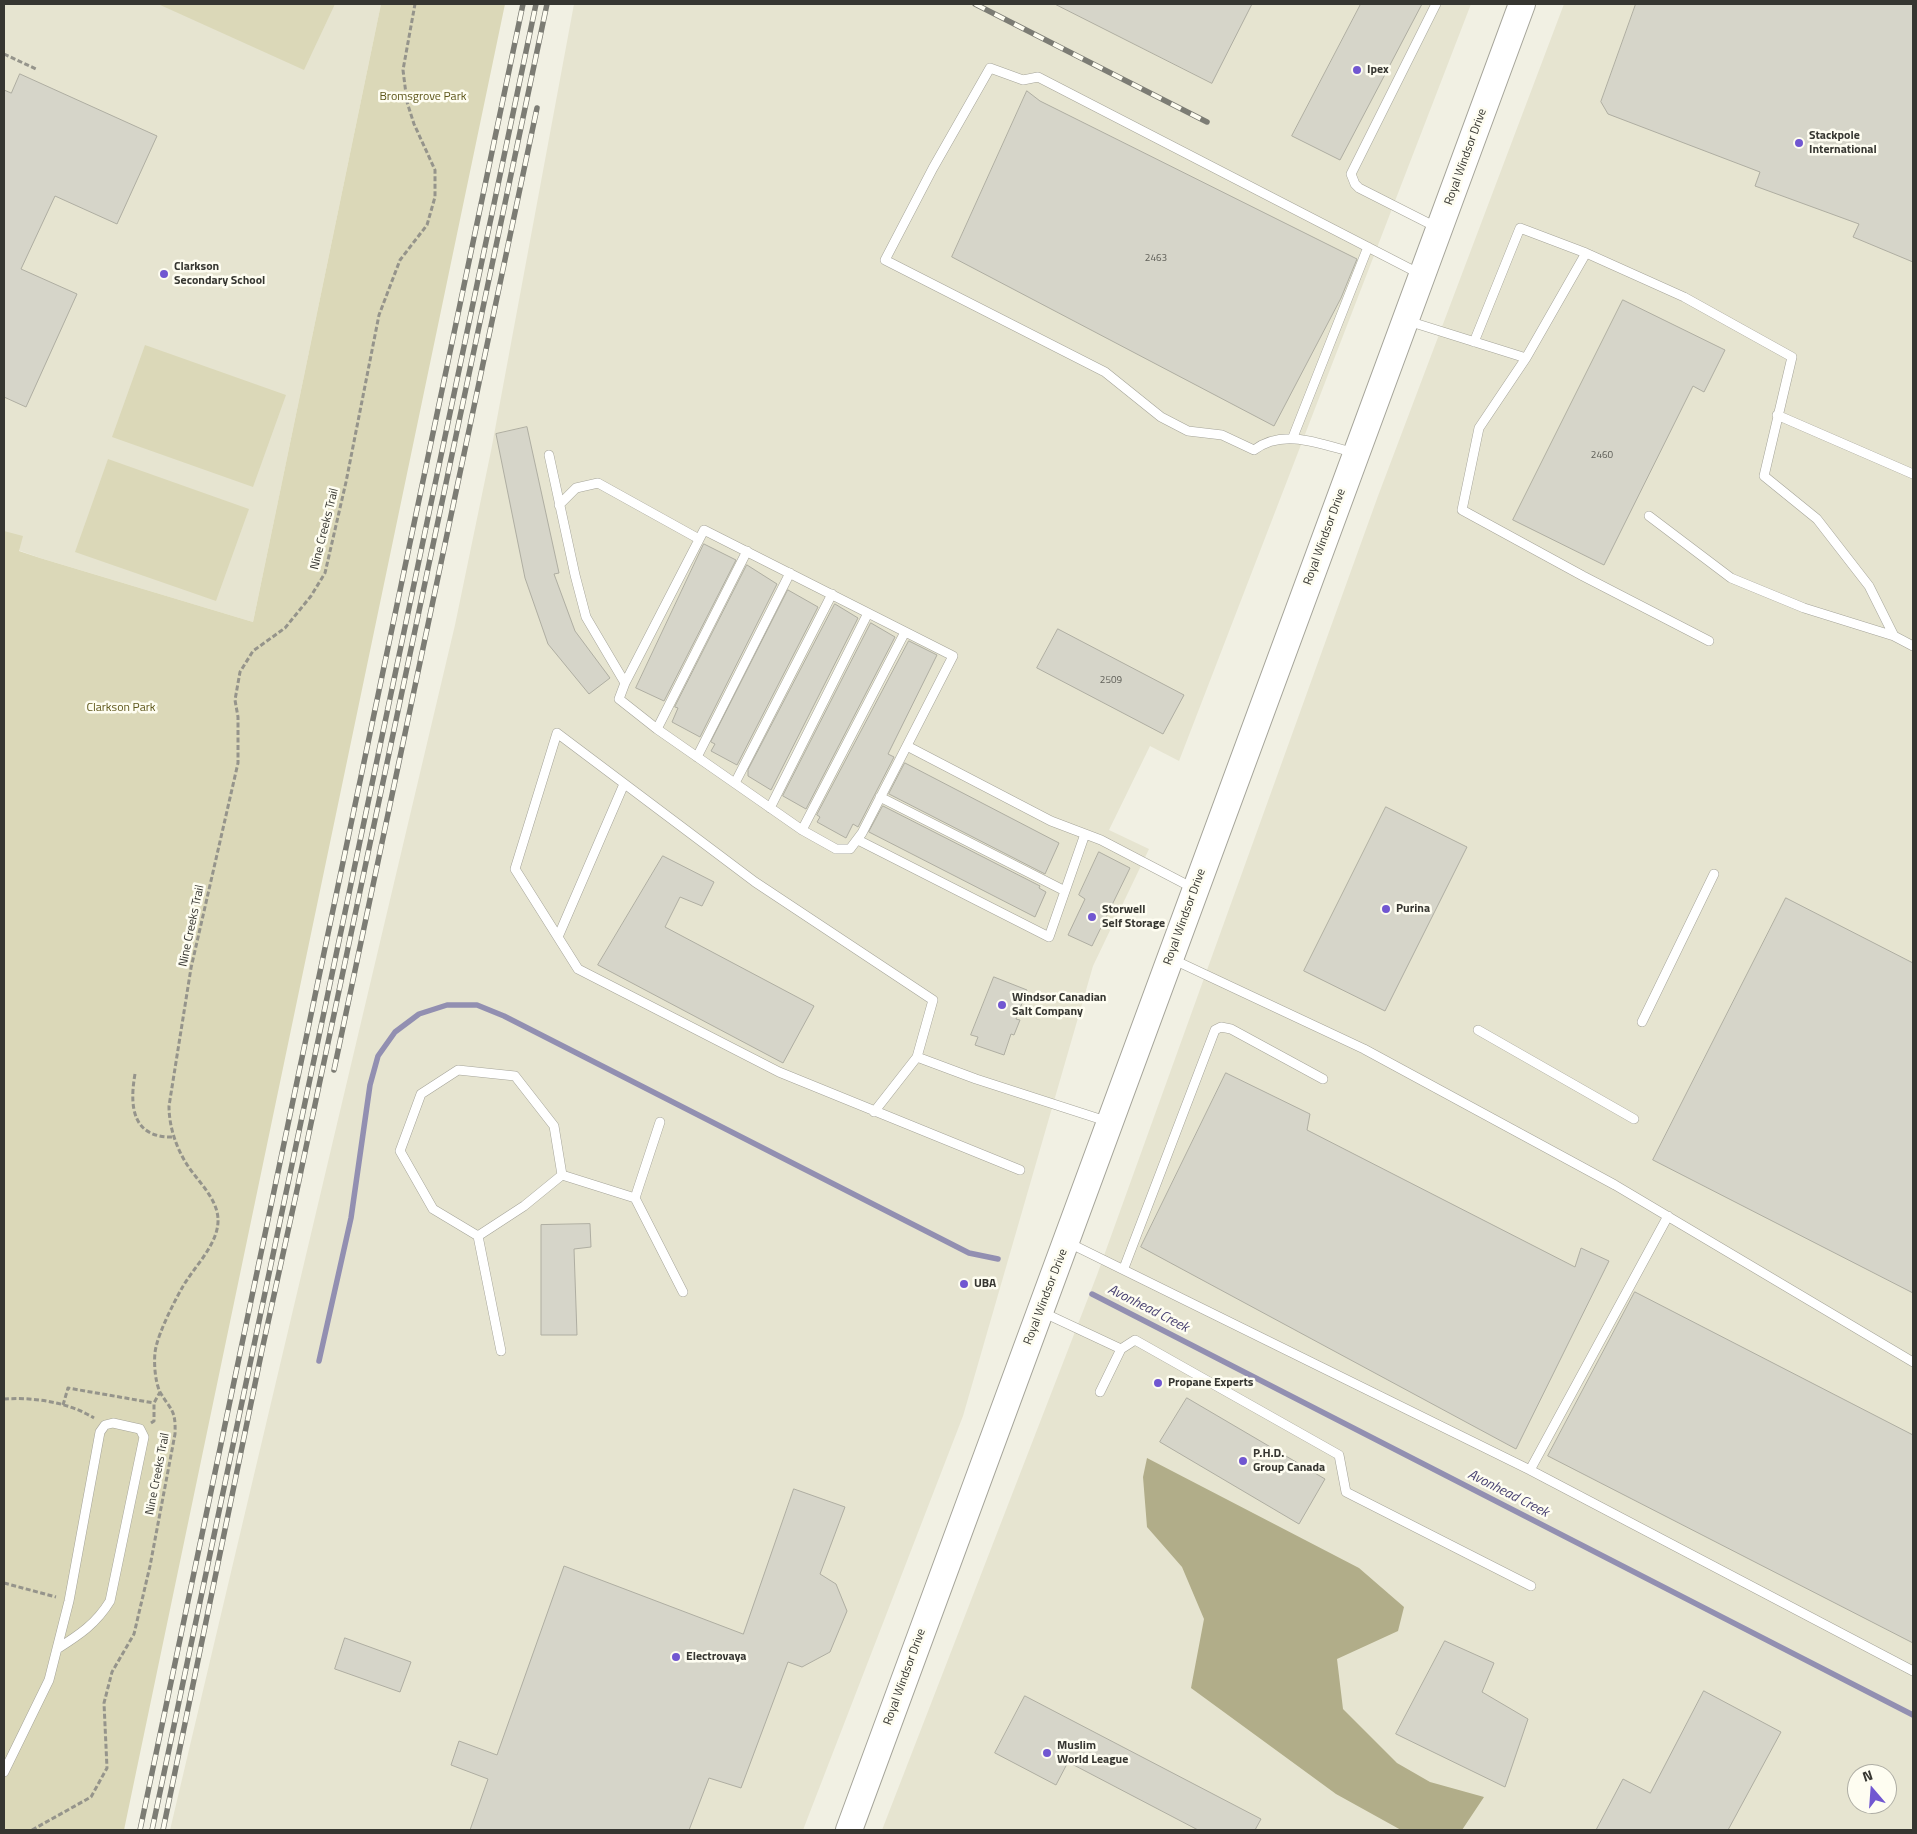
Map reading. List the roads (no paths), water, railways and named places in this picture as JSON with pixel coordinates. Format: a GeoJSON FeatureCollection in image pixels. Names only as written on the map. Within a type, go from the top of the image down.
{"type":"FeatureCollection","features":[{"type":"Feature","properties":{"kind":"main road","name":"Royal Windsor Drive"},"geometry":{"type":"LineString","coordinates":[[849,1830],[1522,4]]}},
{"type":"Feature","properties":{"kind":"lane"},"geometry":{"type":"LineString","coordinates":[[1436,4],[1351,174],[1359,188],[1439,228]]}},
{"type":"Feature","properties":{"kind":"lane"},"geometry":{"type":"LineString","coordinates":[[1356,453],[1293,437],[1269,442],[1254,450],[1222,435],[1184,429],[1148,409],[1105,372],[885,260],[933,168],[990,68],[1023,80],[1038,76],[1422,275]]}},
{"type":"Feature","properties":{"kind":"lane"},"geometry":{"type":"LineString","coordinates":[[1474,342],[1520,228],[1586,253],[1684,297],[1792,357],[1764,476],[1817,519],[1868,586],[1894,636]]}},
{"type":"Feature","properties":{"kind":"lane"},"geometry":{"type":"LineString","coordinates":[[1293,437],[1368,248]]}},
{"type":"Feature","properties":{"kind":"lane"},"geometry":{"type":"LineString","coordinates":[[1586,253],[1526,358],[1479,428],[1462,510],[1582,576],[1709,641]]}},
{"type":"Feature","properties":{"kind":"lane"},"geometry":{"type":"LineString","coordinates":[[1405,320],[1526,358]]}},
{"type":"Feature","properties":{"kind":"lane"},"geometry":{"type":"LineString","coordinates":[[1777,415],[1913,474]]}},
{"type":"Feature","properties":{"kind":"lane"},"geometry":{"type":"LineString","coordinates":[[549,455],[586,617],[625,683]]}},
{"type":"Feature","properties":{"kind":"lane"},"geometry":{"type":"LineString","coordinates":[[560,505],[576,488],[598,484],[699,539]]}},
{"type":"Feature","properties":{"kind":"lane"},"geometry":{"type":"LineString","coordinates":[[1649,516],[1731,578],[1804,608],[1894,636],[1913,646]]}},
{"type":"Feature","properties":{"kind":"lane"},"geometry":{"type":"LineString","coordinates":[[704,530],[747,551],[953,656],[858,840],[850,849],[843,851],[821,842],[802,830],[657,729],[619,699],[625,683],[704,530]]}},
{"type":"Feature","properties":{"kind":"lane"},"geometry":{"type":"LineString","coordinates":[[657,729],[747,551]]}},
{"type":"Feature","properties":{"kind":"lane"},"geometry":{"type":"LineString","coordinates":[[698,757],[790,573]]}},
{"type":"Feature","properties":{"kind":"lane"},"geometry":{"type":"LineString","coordinates":[[735,783],[832,594]]}},
{"type":"Feature","properties":{"kind":"lane"},"geometry":{"type":"LineString","coordinates":[[770,808],[868,613]]}},
{"type":"Feature","properties":{"kind":"lane"},"geometry":{"type":"LineString","coordinates":[[802,830],[905,632]]}},
{"type":"Feature","properties":{"kind":"lane"},"geometry":{"type":"LineString","coordinates":[[874,1112],[917,1057],[933,1000],[755,882],[557,733],[515,869],[578,970],[779,1072],[874,1112],[1020,1170]]}},
{"type":"Feature","properties":{"kind":"lane"},"geometry":{"type":"LineString","coordinates":[[907,746],[1051,821],[1101,840],[1196,890]]}},
{"type":"Feature","properties":{"kind":"lane"},"geometry":{"type":"LineString","coordinates":[[558,937],[624,784]]}},
{"type":"Feature","properties":{"kind":"lane"},"geometry":{"type":"LineString","coordinates":[[880,797],[1065,891]]}},
{"type":"Feature","properties":{"kind":"lane"},"geometry":{"type":"LineString","coordinates":[[858,840],[1049,937],[1085,834]]}},
{"type":"Feature","properties":{"kind":"lane"},"geometry":{"type":"LineString","coordinates":[[1642,1022],[1714,874]]}},
{"type":"Feature","properties":{"kind":"lane"},"geometry":{"type":"LineString","coordinates":[[1170,958],[1364,1049],[1668,1216],[1913,1362]]}},
{"type":"Feature","properties":{"kind":"lane"},"geometry":{"type":"LineString","coordinates":[[1124,1268],[1215,1030],[1220,1027],[1230,1029],[1323,1079]]}},
{"type":"Feature","properties":{"kind":"lane"},"geometry":{"type":"LineString","coordinates":[[1478,1030],[1634,1119]]}},
{"type":"Feature","properties":{"kind":"lane"},"geometry":{"type":"LineString","coordinates":[[917,1057],[976,1079],[1110,1122]]}},
{"type":"Feature","properties":{"kind":"lane"},"geometry":{"type":"LineString","coordinates":[[501,1351],[478,1236],[432,1209],[400,1151],[421,1094],[458,1070],[515,1076],[554,1126],[562,1174]]}},
{"type":"Feature","properties":{"kind":"lane"},"geometry":{"type":"LineString","coordinates":[[635,1198],[660,1122]]}},
{"type":"Feature","properties":{"kind":"lane"},"geometry":{"type":"LineString","coordinates":[[562,1174],[635,1198],[683,1292]]}},
{"type":"Feature","properties":{"kind":"lane"},"geometry":{"type":"LineString","coordinates":[[478,1236],[524,1206],[562,1174]]}},
{"type":"Feature","properties":{"kind":"lane"},"geometry":{"type":"LineString","coordinates":[[1530,1470],[1668,1216]]}},
{"type":"Feature","properties":{"kind":"lane"},"geometry":{"type":"LineString","coordinates":[[1067,1242],[1124,1268],[1530,1470],[1913,1671]]}},
{"type":"Feature","properties":{"kind":"lane"},"geometry":{"type":"LineString","coordinates":[[1040,1311],[1121,1349]]}},
{"type":"Feature","properties":{"kind":"lane"},"geometry":{"type":"LineString","coordinates":[[1100,1392],[1121,1349],[1135,1340],[1339,1454],[1346,1492],[1531,1586]]}},
{"type":"Feature","properties":{"kind":"lane"},"geometry":{"type":"LineString","coordinates":[[4,1772],[49,1680],[57,1649],[70,1601],[100,1432],[105,1425],[113,1423],[140,1429],[144,1438],[110,1601],[100,1617],[88,1629],[57,1649]]}},
{"type":"Feature","properties":{"kind":"waterway"},"geometry":{"type":"LineString","coordinates":[[319,1361],[351,1218],[370,1085],[378,1056],[395,1032],[419,1014],[447,1005],[477,1005],[504,1016],[969,1253],[998,1259]]}},
{"type":"Feature","properties":{"kind":"waterway","name":"Avonhead Creek"},"geometry":{"type":"LineString","coordinates":[[1092,1294],[1913,1715]]}},
{"type":"Feature","properties":{"kind":"railway"},"geometry":{"type":"LineString","coordinates":[[140,1830],[523,4]]}},
{"type":"Feature","properties":{"kind":"railway"},"geometry":{"type":"LineString","coordinates":[[152,1830],[536,4]]}},
{"type":"Feature","properties":{"kind":"railway"},"geometry":{"type":"LineString","coordinates":[[163,1830],[262,1350],[547,4]]}},
{"type":"Feature","properties":{"kind":"railway"},"geometry":{"type":"LineString","coordinates":[[975,4],[1207,122]]}},
{"type":"Feature","properties":{"kind":"railway"},"geometry":{"type":"LineString","coordinates":[[334,1070],[537,108]]}},
{"type":"Feature","properties":{"kind":"place","name":"Ipex"},"geometry":{"type":"Point","coordinates":[1357,70]}},
{"type":"Feature","properties":{"kind":"place","name":"Stackpole International"},"geometry":{"type":"Point","coordinates":[1799,143]}},
{"type":"Feature","properties":{"kind":"place","name":"Clarkson Secondary School"},"geometry":{"type":"Point","coordinates":[164,274]}},
{"type":"Feature","properties":{"kind":"place","name":"Purina"},"geometry":{"type":"Point","coordinates":[1386,909]}},
{"type":"Feature","properties":{"kind":"place","name":"Storwell Self Storage"},"geometry":{"type":"Point","coordinates":[1092,917]}},
{"type":"Feature","properties":{"kind":"place","name":"Windsor Canadian Salt Company"},"geometry":{"type":"Point","coordinates":[1002,1005]}},
{"type":"Feature","properties":{"kind":"place","name":"UBA"},"geometry":{"type":"Point","coordinates":[964,1284]}},
{"type":"Feature","properties":{"kind":"place","name":"Propane Experts"},"geometry":{"type":"Point","coordinates":[1158,1383]}},
{"type":"Feature","properties":{"kind":"place","name":"P.H.D. Group Canada"},"geometry":{"type":"Point","coordinates":[1243,1461]}},
{"type":"Feature","properties":{"kind":"place","name":"Electrovaya"},"geometry":{"type":"Point","coordinates":[676,1657]}},
{"type":"Feature","properties":{"kind":"place","name":"Muslim World League"},"geometry":{"type":"Point","coordinates":[1047,1753]}},
{"type":"Feature","properties":{"kind":"park label","name":"Bromsgrove Park"},"geometry":{"type":"Point","coordinates":[423,97]}},
{"type":"Feature","properties":{"kind":"park label","name":"Clarkson Park"},"geometry":{"type":"Point","coordinates":[121,708]}}]}
